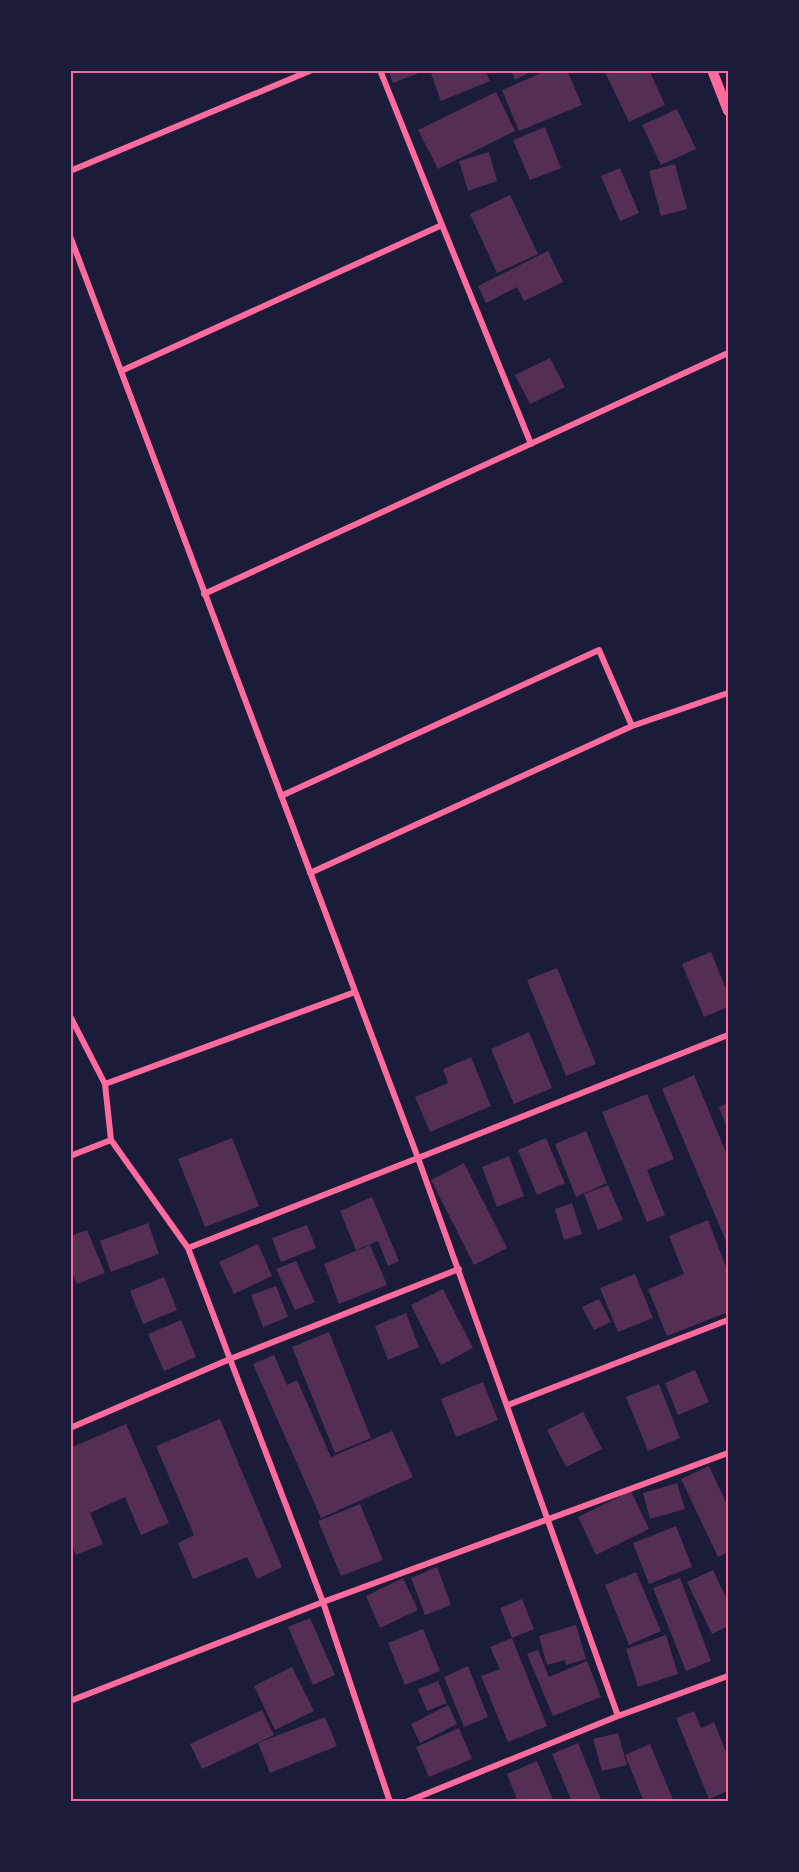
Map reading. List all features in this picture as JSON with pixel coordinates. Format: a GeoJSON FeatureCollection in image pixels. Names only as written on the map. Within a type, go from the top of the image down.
{"type":"FeatureCollection","features":[{"type":"Feature","properties":{"kind":"street"},"geometry":{"type":"LineString","coordinates":[[70,171],[312,70]]}},
{"type":"Feature","properties":{"kind":"street"},"geometry":{"type":"LineString","coordinates":[[380,70],[531,444]]}},
{"type":"Feature","properties":{"kind":"street"},"geometry":{"type":"LineString","coordinates":[[712,70],[729,111]]}},
{"type":"Feature","properties":{"kind":"street"},"geometry":{"type":"LineString","coordinates":[[121,371],[442,225]]}},
{"type":"Feature","properties":{"kind":"street"},"geometry":{"type":"LineString","coordinates":[[70,236],[418,1158],[550,1520],[618,1716]]}},
{"type":"Feature","properties":{"kind":"street"},"geometry":{"type":"LineString","coordinates":[[204,594],[729,353]]}},
{"type":"Feature","properties":{"kind":"street"},"geometry":{"type":"LineString","coordinates":[[281,796],[599,650],[632,726]]}},
{"type":"Feature","properties":{"kind":"street"},"geometry":{"type":"LineString","coordinates":[[310,873],[632,726],[729,693]]}},
{"type":"Feature","properties":{"kind":"street"},"geometry":{"type":"LineString","coordinates":[[105,1084],[355,992]]}},
{"type":"Feature","properties":{"kind":"street"},"geometry":{"type":"LineString","coordinates":[[70,1016],[105,1084],[111,1140],[189,1248],[322,1602],[390,1802]]}},
{"type":"Feature","properties":{"kind":"street"},"geometry":{"type":"LineString","coordinates":[[189,1248],[729,1035]]}},
{"type":"Feature","properties":{"kind":"street"},"geometry":{"type":"LineString","coordinates":[[70,1156],[111,1140]]}},
{"type":"Feature","properties":{"kind":"street"},"geometry":{"type":"LineString","coordinates":[[70,1428],[231,1359],[459,1269]]}},
{"type":"Feature","properties":{"kind":"street"},"geometry":{"type":"LineString","coordinates":[[508,1405],[729,1320]]}},
{"type":"Feature","properties":{"kind":"street"},"geometry":{"type":"LineString","coordinates":[[70,1701],[322,1602],[729,1453]]}},
{"type":"Feature","properties":{"kind":"street"},"geometry":{"type":"LineString","coordinates":[[406,1802],[618,1716],[729,1676]]}},
{"type":"Feature","properties":{"kind":"building"},"geometry":{"type":"Polygon","coordinates":[[[388,70],[423,70],[424,71],[393,83],[388,70]]]}},
{"type":"Feature","properties":{"kind":"building"},"geometry":{"type":"Polygon","coordinates":[[[440,70],[485,70],[490,81],[441,101],[431,74],[440,70]]]}},
{"type":"Feature","properties":{"kind":"building"},"geometry":{"type":"Polygon","coordinates":[[[511,70],[534,70],[515,80],[511,70]]]}},
{"type":"Feature","properties":{"kind":"building"},"geometry":{"type":"Polygon","coordinates":[[[548,70],[567,70],[582,105],[519,131],[502,90],[548,70]]]}},
{"type":"Feature","properties":{"kind":"building"},"geometry":{"type":"Polygon","coordinates":[[[604,70],[649,70],[665,105],[629,122],[604,70]]]}},
{"type":"Feature","properties":{"kind":"building"},"geometry":{"type":"Polygon","coordinates":[[[496,92],[515,131],[438,169],[418,130],[496,92]]]}},
{"type":"Feature","properties":{"kind":"building"},"geometry":{"type":"Polygon","coordinates":[[[677,109],[696,149],[661,165],[642,125],[677,109]]]}},
{"type":"Feature","properties":{"kind":"building"},"geometry":{"type":"Polygon","coordinates":[[[545,127],[561,168],[530,180],[513,140],[545,127]]]}},
{"type":"Feature","properties":{"kind":"building"},"geometry":{"type":"Polygon","coordinates":[[[489,152],[497,181],[468,191],[459,161],[489,152]]]}},
{"type":"Feature","properties":{"kind":"building"},"geometry":{"type":"Polygon","coordinates":[[[675,164],[687,209],[661,216],[649,171],[675,164]]]}},
{"type":"Feature","properties":{"kind":"building"},"geometry":{"type":"Polygon","coordinates":[[[620,168],[639,213],[620,221],[601,176],[620,168]]]}},
{"type":"Feature","properties":{"kind":"building"},"geometry":{"type":"Polygon","coordinates":[[[510,195],[538,254],[497,273],[470,214],[510,195]]]}},
{"type":"Feature","properties":{"kind":"building"},"geometry":{"type":"Polygon","coordinates":[[[548,251],[563,282],[524,301],[517,287],[486,303],[478,286],[548,251]]]}},
{"type":"Feature","properties":{"kind":"building"},"geometry":{"type":"Polygon","coordinates":[[[550,358],[565,387],[530,404],[515,375],[550,358]]]}},
{"type":"Feature","properties":{"kind":"building"},"geometry":{"type":"Polygon","coordinates":[[[711,952],[728,994],[728,1007],[704,1017],[682,964],[711,952]]]}},
{"type":"Feature","properties":{"kind":"building"},"geometry":{"type":"Polygon","coordinates":[[[557,968],[596,1064],[566,1076],[527,980],[557,968]]]}},
{"type":"Feature","properties":{"kind":"building"},"geometry":{"type":"Polygon","coordinates":[[[529,1032],[552,1088],[514,1104],[491,1049],[529,1032]]]}},
{"type":"Feature","properties":{"kind":"building"},"geometry":{"type":"Polygon","coordinates":[[[471,1057],[491,1106],[430,1132],[415,1097],[448,1083],[443,1069],[471,1057]]]}},
{"type":"Feature","properties":{"kind":"building"},"geometry":{"type":"Polygon","coordinates":[[[694,1075],[728,1157],[728,1246],[662,1089],[694,1075]]]}},
{"type":"Feature","properties":{"kind":"building"},"geometry":{"type":"Polygon","coordinates":[[[647,1094],[674,1159],[647,1170],[665,1215],[647,1222],[602,1112],[647,1094]]]}},
{"type":"Feature","properties":{"kind":"building"},"geometry":{"type":"Polygon","coordinates":[[[728,1103],[728,1130],[719,1107],[728,1103]]]}},
{"type":"Feature","properties":{"kind":"building"},"geometry":{"type":"Polygon","coordinates":[[[586,1131],[607,1183],[576,1197],[555,1144],[586,1131]]]}},
{"type":"Feature","properties":{"kind":"building"},"geometry":{"type":"Polygon","coordinates":[[[232,1138],[259,1206],[205,1227],[178,1159],[232,1138]]]}},
{"type":"Feature","properties":{"kind":"building"},"geometry":{"type":"Polygon","coordinates":[[[546,1138],[565,1183],[537,1195],[518,1150],[546,1138]]]}},
{"type":"Feature","properties":{"kind":"building"},"geometry":{"type":"Polygon","coordinates":[[[509,1156],[524,1196],[497,1207],[482,1167],[509,1156]]]}},
{"type":"Feature","properties":{"kind":"building"},"geometry":{"type":"Polygon","coordinates":[[[464,1163],[507,1248],[474,1265],[431,1180],[464,1163]]]}},
{"type":"Feature","properties":{"kind":"building"},"geometry":{"type":"Polygon","coordinates":[[[608,1185],[623,1220],[598,1230],[584,1194],[608,1185]]]}},
{"type":"Feature","properties":{"kind":"building"},"geometry":{"type":"Polygon","coordinates":[[[372,1197],[399,1261],[388,1266],[378,1241],[356,1250],[340,1211],[372,1197]]]}},
{"type":"Feature","properties":{"kind":"building"},"geometry":{"type":"Polygon","coordinates":[[[572,1203],[582,1234],[564,1240],[555,1209],[572,1203]]]}},
{"type":"Feature","properties":{"kind":"building"},"geometry":{"type":"Polygon","coordinates":[[[708,1220],[728,1272],[728,1312],[667,1336],[648,1289],[684,1274],[669,1236],[708,1220]]]}},
{"type":"Feature","properties":{"kind":"building"},"geometry":{"type":"Polygon","coordinates":[[[148,1223],[159,1254],[111,1272],[100,1241],[148,1223]]]}},
{"type":"Feature","properties":{"kind":"building"},"geometry":{"type":"Polygon","coordinates":[[[307,1225],[316,1248],[281,1262],[272,1238],[307,1225]]]}},
{"type":"Feature","properties":{"kind":"building"},"geometry":{"type":"Polygon","coordinates":[[[87,1230],[105,1273],[77,1284],[70,1268],[70,1236],[87,1230]]]}},
{"type":"Feature","properties":{"kind":"building"},"geometry":{"type":"Polygon","coordinates":[[[258,1244],[272,1276],[234,1294],[219,1262],[258,1244]]]}},
{"type":"Feature","properties":{"kind":"building"},"geometry":{"type":"Polygon","coordinates":[[[370,1245],[387,1285],[339,1304],[324,1264],[370,1245]]]}},
{"type":"Feature","properties":{"kind":"building"},"geometry":{"type":"Polygon","coordinates":[[[296,1261],[315,1302],[295,1310],[276,1269],[296,1261]]]}},
{"type":"Feature","properties":{"kind":"building"},"geometry":{"type":"Polygon","coordinates":[[[635,1274],[653,1318],[618,1332],[600,1288],[635,1274]]]}},
{"type":"Feature","properties":{"kind":"building"},"geometry":{"type":"Polygon","coordinates":[[[164,1277],[177,1310],[143,1324],[130,1291],[164,1277]]]}},
{"type":"Feature","properties":{"kind":"building"},"geometry":{"type":"Polygon","coordinates":[[[276,1286],[288,1317],[263,1327],[251,1295],[276,1286]]]}},
{"type":"Feature","properties":{"kind":"building"},"geometry":{"type":"Polygon","coordinates":[[[443,1289],[473,1348],[441,1365],[411,1305],[443,1289]]]}},
{"type":"Feature","properties":{"kind":"building"},"geometry":{"type":"Polygon","coordinates":[[[599,1299],[611,1322],[594,1330],[582,1307],[599,1299]]]}},
{"type":"Feature","properties":{"kind":"building"},"geometry":{"type":"Polygon","coordinates":[[[406,1313],[419,1347],[388,1360],[375,1326],[406,1313]]]}},
{"type":"Feature","properties":{"kind":"building"},"geometry":{"type":"Polygon","coordinates":[[[181,1320],[196,1357],[164,1371],[148,1334],[181,1320]]]}},
{"type":"Feature","properties":{"kind":"building"},"geometry":{"type":"Polygon","coordinates":[[[329,1332],[371,1438],[335,1453],[292,1347],[329,1332]]]}},
{"type":"Feature","properties":{"kind":"building"},"geometry":{"type":"Polygon","coordinates":[[[274,1355],[287,1385],[297,1380],[331,1457],[392,1431],[413,1477],[321,1518],[253,1364],[274,1355]]]}},
{"type":"Feature","properties":{"kind":"building"},"geometry":{"type":"Polygon","coordinates":[[[695,1370],[709,1402],[678,1415],[665,1383],[695,1370]]]}},
{"type":"Feature","properties":{"kind":"building"},"geometry":{"type":"Polygon","coordinates":[[[483,1382],[498,1420],[456,1437],[441,1399],[483,1382]]]}},
{"type":"Feature","properties":{"kind":"building"},"geometry":{"type":"Polygon","coordinates":[[[659,1384],[680,1438],[648,1451],[626,1397],[659,1384]]]}},
{"type":"Feature","properties":{"kind":"building"},"geometry":{"type":"Polygon","coordinates":[[[583,1412],[602,1449],[566,1467],[547,1430],[583,1412]]]}},
{"type":"Feature","properties":{"kind":"building"},"geometry":{"type":"Polygon","coordinates":[[[220,1419],[282,1567],[257,1579],[247,1557],[193,1579],[178,1543],[194,1535],[156,1446],[220,1419]]]}},
{"type":"Feature","properties":{"kind":"building"},"geometry":{"type":"Polygon","coordinates":[[[126,1424],[169,1523],[141,1535],[125,1497],[90,1513],[103,1544],[76,1555],[70,1542],[70,1448],[126,1424]]]}},
{"type":"Feature","properties":{"kind":"building"},"geometry":{"type":"Polygon","coordinates":[[[709,1466],[728,1507],[728,1552],[718,1557],[681,1479],[709,1466]]]}},
{"type":"Feature","properties":{"kind":"building"},"geometry":{"type":"Polygon","coordinates":[[[677,1483],[685,1509],[650,1519],[643,1493],[677,1483]]]}},
{"type":"Feature","properties":{"kind":"building"},"geometry":{"type":"Polygon","coordinates":[[[631,1491],[649,1529],[596,1555],[578,1517],[631,1491]]]}},
{"type":"Feature","properties":{"kind":"building"},"geometry":{"type":"Polygon","coordinates":[[[360,1504],[383,1560],[341,1576],[318,1521],[360,1504]]]}},
{"type":"Feature","properties":{"kind":"building"},"geometry":{"type":"Polygon","coordinates":[[[676,1526],[692,1567],[649,1584],[633,1543],[676,1526]]]}},
{"type":"Feature","properties":{"kind":"building"},"geometry":{"type":"Polygon","coordinates":[[[437,1567],[451,1605],[425,1615],[411,1578],[437,1567]]]}},
{"type":"Feature","properties":{"kind":"building"},"geometry":{"type":"Polygon","coordinates":[[[713,1570],[728,1602],[728,1626],[712,1634],[687,1582],[713,1570]]]}},
{"type":"Feature","properties":{"kind":"building"},"geometry":{"type":"Polygon","coordinates":[[[636,1572],[661,1631],[629,1645],[605,1585],[636,1572]]]}},
{"type":"Feature","properties":{"kind":"building"},"geometry":{"type":"Polygon","coordinates":[[[403,1578],[418,1610],[380,1628],[366,1596],[403,1578]]]}},
{"type":"Feature","properties":{"kind":"building"},"geometry":{"type":"Polygon","coordinates":[[[680,1578],[711,1661],[686,1671],[653,1588],[680,1578]]]}},
{"type":"Feature","properties":{"kind":"building"},"geometry":{"type":"Polygon","coordinates":[[[522,1599],[534,1629],[512,1638],[500,1608],[522,1599]]]}},
{"type":"Feature","properties":{"kind":"building"},"geometry":{"type":"Polygon","coordinates":[[[310,1618],[335,1675],[313,1685],[288,1627],[310,1618]]]}},
{"type":"Feature","properties":{"kind":"building"},"geometry":{"type":"Polygon","coordinates":[[[576,1625],[586,1659],[566,1665],[565,1660],[547,1665],[539,1636],[576,1625]]]}},
{"type":"Feature","properties":{"kind":"building"},"geometry":{"type":"Polygon","coordinates":[[[423,1629],[440,1671],[405,1685],[388,1643],[423,1629]]]}},
{"type":"Feature","properties":{"kind":"building"},"geometry":{"type":"Polygon","coordinates":[[[666,1635],[678,1674],[638,1687],[626,1649],[666,1635]]]}},
{"type":"Feature","properties":{"kind":"building"},"geometry":{"type":"Polygon","coordinates":[[[512,1638],[547,1726],[508,1742],[481,1676],[500,1669],[490,1647],[512,1638]]]}},
{"type":"Feature","properties":{"kind":"building"},"geometry":{"type":"Polygon","coordinates":[[[538,1650],[549,1677],[587,1661],[601,1697],[553,1716],[527,1654],[538,1650]]]}},
{"type":"Feature","properties":{"kind":"building"},"geometry":{"type":"Polygon","coordinates":[[[468,1666],[488,1717],[464,1727],[444,1677],[468,1666]]]}},
{"type":"Feature","properties":{"kind":"building"},"geometry":{"type":"Polygon","coordinates":[[[292,1667],[314,1711],[275,1730],[254,1686],[292,1667]]]}},
{"type":"Feature","properties":{"kind":"building"},"geometry":{"type":"Polygon","coordinates":[[[438,1681],[447,1703],[427,1711],[418,1689],[438,1681]]]}},
{"type":"Feature","properties":{"kind":"building"},"geometry":{"type":"Polygon","coordinates":[[[448,1705],[457,1724],[420,1743],[411,1724],[448,1705]]]}},
{"type":"Feature","properties":{"kind":"building"},"geometry":{"type":"Polygon","coordinates":[[[262,1710],[274,1735],[202,1769],[190,1744],[262,1710]]]}},
{"type":"Feature","properties":{"kind":"building"},"geometry":{"type":"Polygon","coordinates":[[[694,1711],[701,1728],[714,1722],[728,1757],[728,1791],[709,1799],[676,1718],[694,1711]]]}},
{"type":"Feature","properties":{"kind":"building"},"geometry":{"type":"Polygon","coordinates":[[[325,1717],[337,1746],[270,1773],[258,1743],[325,1717]]]}},
{"type":"Feature","properties":{"kind":"building"},"geometry":{"type":"Polygon","coordinates":[[[459,1728],[472,1759],[429,1777],[416,1747],[459,1728]]]}},
{"type":"Feature","properties":{"kind":"building"},"geometry":{"type":"Polygon","coordinates":[[[618,1733],[627,1765],[602,1771],[593,1739],[618,1733]]]}},
{"type":"Feature","properties":{"kind":"building"},"geometry":{"type":"Polygon","coordinates":[[[578,1743],[602,1802],[572,1802],[552,1754],[578,1743]]]}},
{"type":"Feature","properties":{"kind":"building"},"geometry":{"type":"Polygon","coordinates":[[[650,1744],[674,1802],[644,1802],[625,1755],[650,1744]]]}},
{"type":"Feature","properties":{"kind":"building"},"geometry":{"type":"Polygon","coordinates":[[[537,1761],[554,1802],[518,1802],[507,1774],[537,1761]]]}}]}
